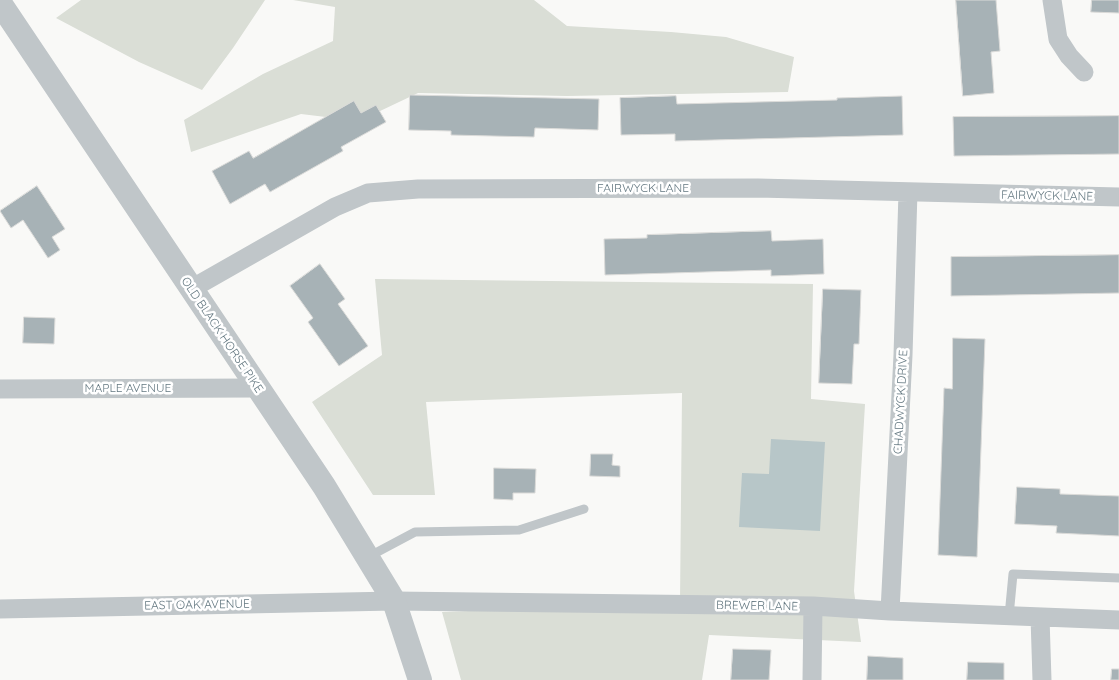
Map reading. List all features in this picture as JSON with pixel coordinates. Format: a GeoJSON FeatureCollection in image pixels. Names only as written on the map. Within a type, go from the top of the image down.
{"type":"FeatureCollection","features":[{"type":"Feature","properties":{"kind":"street"},"geometry":{"type":"LineString","coordinates":[[1052,0],[1058,39],[1069,56],[1084,72]]}},
{"type":"Feature","properties":{"kind":"street","name":"OLD BLACK HORSE PIKE"},"geometry":{"type":"LineString","coordinates":[[0,3],[256,388],[324,486],[394,601],[420,680]]}},
{"type":"Feature","properties":{"kind":"street","name":"FAIRWYCK LANE"},"geometry":{"type":"LineString","coordinates":[[191,289],[335,207],[368,192],[418,189],[758,188],[1119,197]]}},
{"type":"Feature","properties":{"kind":"street","name":"CHADWYCK DRIVE"},"geometry":{"type":"LineString","coordinates":[[890,611],[903,355],[908,192]]}},
{"type":"Feature","properties":{"kind":"street","name":"MAPLE AVENUE"},"geometry":{"type":"LineString","coordinates":[[0,389],[256,388]]}},
{"type":"Feature","properties":{"kind":"street","name":"BREWER LANE"},"geometry":{"type":"LineString","coordinates":[[394,601],[814,606],[890,611],[1119,620]]}},
{"type":"Feature","properties":{"kind":"street","name":"EAST OAK AVENUE"},"geometry":{"type":"LineString","coordinates":[[0,609],[394,601]]}},
{"type":"Feature","properties":{"kind":"street"},"geometry":{"type":"LineString","coordinates":[[812,680],[814,606]]}},
{"type":"Feature","properties":{"kind":"street"},"geometry":{"type":"LineString","coordinates":[[1040,617],[1042,680]]}},
{"type":"Feature","properties":{"kind":"lane"},"geometry":{"type":"LineString","coordinates":[[368,557],[415,532],[519,530],[584,510]]}},
{"type":"Feature","properties":{"kind":"lane"},"geometry":{"type":"LineString","coordinates":[[1008,616],[1013,574],[1119,578]]}},
{"type":"Feature","properties":{"kind":"shaded area"},"geometry":{"type":"Polygon","coordinates":[[[81,0],[265,0],[202,90],[139,62],[56,18],[81,0]]]}},
{"type":"Feature","properties":{"kind":"shaded area"},"geometry":{"type":"Polygon","coordinates":[[[293,0],[534,0],[567,26],[726,37],[794,57],[788,92],[567,96],[418,93],[359,121],[301,114],[191,152],[184,120],[263,74],[333,41],[335,7],[293,0]]]}},
{"type":"Feature","properties":{"kind":"shaded area"},"geometry":{"type":"Polygon","coordinates":[[[375,279],[813,284],[811,399],[865,404],[854,591],[861,642],[709,635],[702,680],[461,680],[442,612],[680,603],[682,393],[426,402],[435,495],[373,495],[312,402],[382,355],[375,279]]]}},
{"type":"Feature","properties":{"kind":"shaded area"},"geometry":{"type":"Polygon","coordinates":[[[771,439],[825,442],[820,531],[739,527],[742,473],[769,474],[771,439]]]}},
{"type":"Feature","properties":{"kind":"building"},"geometry":{"type":"Polygon","coordinates":[[[956,0],[996,0],[1000,51],[991,52],[994,93],[963,96],[956,0]]]}},
{"type":"Feature","properties":{"kind":"building"},"geometry":{"type":"Polygon","coordinates":[[[1092,0],[1119,0],[1119,13],[1091,12],[1092,0]]]}},
{"type":"Feature","properties":{"kind":"building"},"geometry":{"type":"Polygon","coordinates":[[[410,95],[599,99],[598,130],[535,128],[534,137],[451,135],[451,131],[409,130],[410,95]]]}},
{"type":"Feature","properties":{"kind":"building"},"geometry":{"type":"Polygon","coordinates":[[[676,96],[677,104],[837,100],[837,98],[902,96],[903,135],[675,141],[675,134],[621,135],[620,98],[676,96]]]}},
{"type":"Feature","properties":{"kind":"building"},"geometry":{"type":"Polygon","coordinates":[[[354,101],[361,113],[376,105],[386,122],[341,147],[343,151],[270,192],[265,184],[230,204],[212,171],[249,151],[253,158],[354,101]]]}},
{"type":"Feature","properties":{"kind":"building"},"geometry":{"type":"Polygon","coordinates":[[[1119,116],[1119,154],[954,156],[953,117],[1119,116]]]}},
{"type":"Feature","properties":{"kind":"building"},"geometry":{"type":"Polygon","coordinates":[[[37,186],[65,229],[52,237],[60,250],[48,258],[23,220],[11,228],[0,211],[37,186]]]}},
{"type":"Feature","properties":{"kind":"building"},"geometry":{"type":"Polygon","coordinates":[[[771,231],[772,241],[823,239],[824,274],[771,276],[771,270],[605,275],[604,239],[647,238],[647,235],[771,231]]]}},
{"type":"Feature","properties":{"kind":"building"},"geometry":{"type":"Polygon","coordinates":[[[1119,255],[1119,293],[951,296],[951,257],[1119,255]]]}},
{"type":"Feature","properties":{"kind":"building"},"geometry":{"type":"Polygon","coordinates":[[[320,264],[345,299],[338,304],[368,346],[339,366],[308,322],[313,318],[290,286],[320,264]]]}},
{"type":"Feature","properties":{"kind":"building"},"geometry":{"type":"Polygon","coordinates":[[[823,289],[861,290],[859,344],[854,344],[852,384],[819,383],[823,289]]]}},
{"type":"Feature","properties":{"kind":"building"},"geometry":{"type":"Polygon","coordinates":[[[24,317],[55,318],[54,344],[23,343],[24,317]]]}},
{"type":"Feature","properties":{"kind":"building"},"geometry":{"type":"Polygon","coordinates":[[[953,338],[985,339],[977,557],[938,555],[944,388],[952,389],[953,338]]]}},
{"type":"Feature","properties":{"kind":"building"},"geometry":{"type":"Polygon","coordinates":[[[591,454],[613,454],[612,465],[620,466],[620,477],[590,476],[591,454]]]}},
{"type":"Feature","properties":{"kind":"building"},"geometry":{"type":"Polygon","coordinates":[[[494,468],[536,469],[535,493],[513,493],[513,500],[494,499],[494,468]]]}},
{"type":"Feature","properties":{"kind":"building"},"geometry":{"type":"Polygon","coordinates":[[[1017,487],[1060,489],[1060,494],[1119,496],[1119,536],[1056,533],[1057,526],[1015,524],[1017,487]]]}},
{"type":"Feature","properties":{"kind":"building"},"geometry":{"type":"Polygon","coordinates":[[[733,649],[771,650],[769,680],[731,680],[733,649]]]}},
{"type":"Feature","properties":{"kind":"building"},"geometry":{"type":"Polygon","coordinates":[[[868,656],[903,658],[903,680],[867,680],[868,656]]]}},
{"type":"Feature","properties":{"kind":"building"},"geometry":{"type":"Polygon","coordinates":[[[968,662],[1004,663],[1004,680],[967,680],[968,662]]]}},
{"type":"Feature","properties":{"kind":"building"},"geometry":{"type":"Polygon","coordinates":[[[1112,669],[1119,669],[1119,680],[1111,680],[1112,669]]]}}]}
